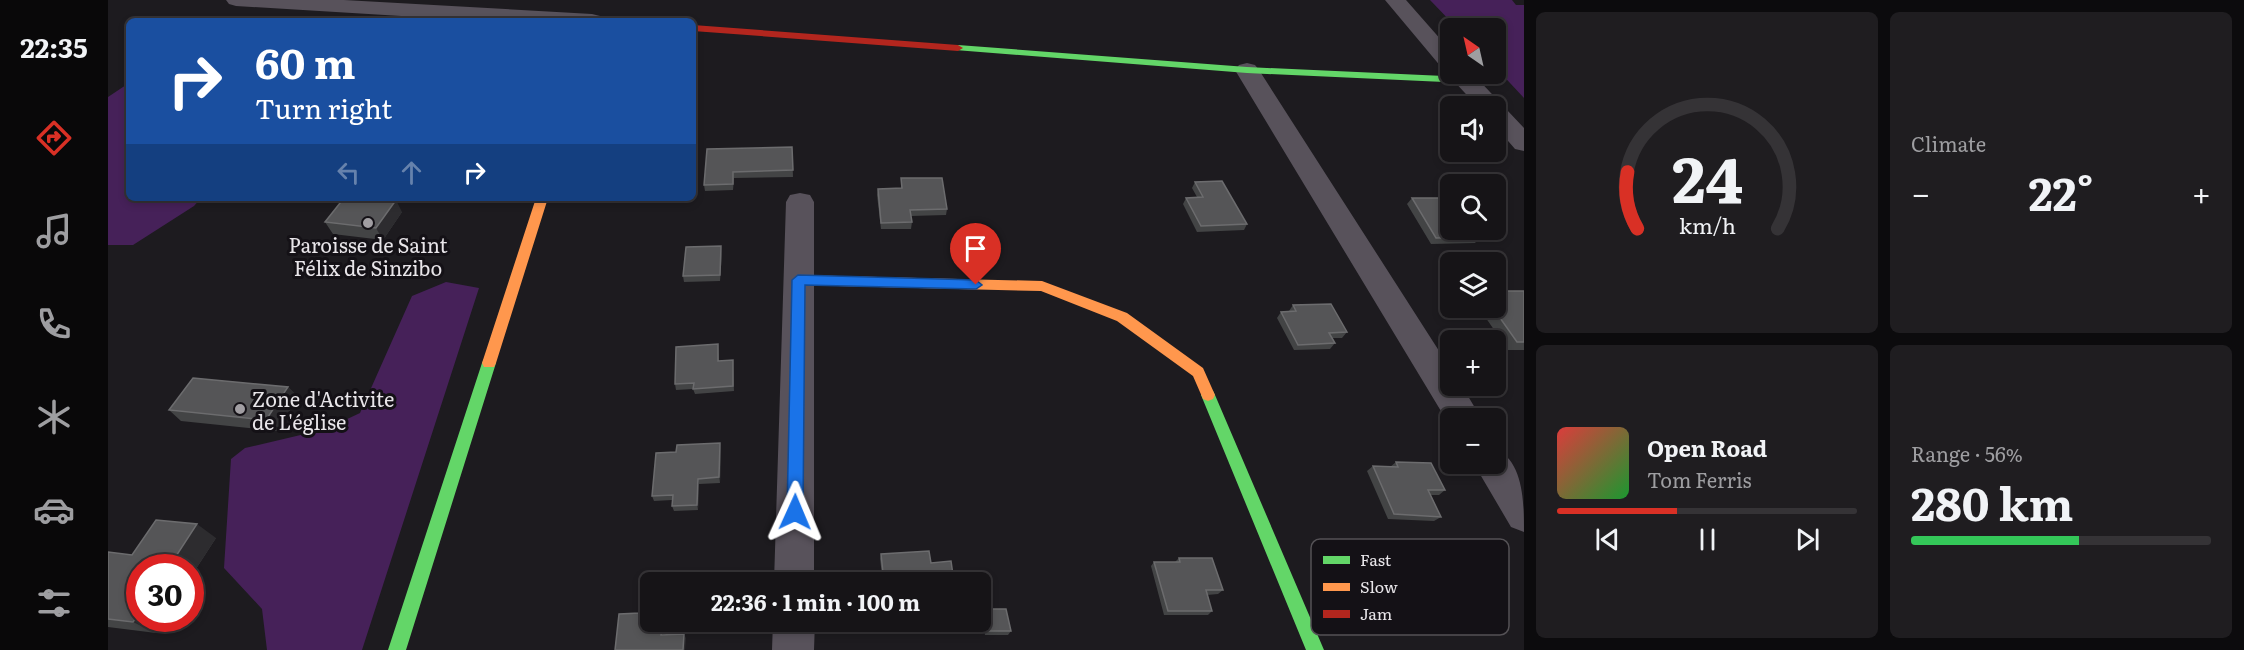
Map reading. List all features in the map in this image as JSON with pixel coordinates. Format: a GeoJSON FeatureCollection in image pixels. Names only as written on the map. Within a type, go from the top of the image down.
{"type":"FeatureCollection","features":[{"type":"Feature","properties":{"kind":"street"},"geometry":{"type":"LineString","coordinates":[[236,0],[541,18]]}},
{"type":"Feature","properties":{"kind":"street"},"geometry":{"type":"LineString","coordinates":[[600,18],[605,0]]}},
{"type":"Feature","properties":{"kind":"street"},"geometry":{"type":"LineString","coordinates":[[1395,0],[1440,51]]}},
{"type":"Feature","properties":{"kind":"street"},"geometry":{"type":"LineString","coordinates":[[696,28],[1247,70],[1440,72]]}},
{"type":"Feature","properties":{"kind":"street"},"geometry":{"type":"LineString","coordinates":[[1247,70],[1458,408]]}},
{"type":"Feature","properties":{"kind":"street"},"geometry":{"type":"LineString","coordinates":[[1470,84],[1481,96]]}},
{"type":"Feature","properties":{"kind":"street"},"geometry":{"type":"LineString","coordinates":[[1506,123],[1524,143]]}},
{"type":"Feature","properties":{"kind":"street"},"geometry":{"type":"LineString","coordinates":[[397,650],[541,201]]}},
{"type":"Feature","properties":{"kind":"street"},"geometry":{"type":"LineString","coordinates":[[794,572],[800,202]]}},
{"type":"Feature","properties":{"kind":"street"},"geometry":{"type":"LineString","coordinates":[[798,280],[1042,286],[1122,317],[1132,324],[1198,372],[1315,650]]}},
{"type":"Feature","properties":{"kind":"street"},"geometry":{"type":"LineString","coordinates":[[1498,474],[1524,515]]}},
{"type":"Feature","properties":{"kind":"street"},"geometry":{"type":"LineString","coordinates":[[793,650],[794,632]]}},
{"type":"Feature","properties":{"kind":"shaded area"},"geometry":{"type":"Polygon","coordinates":[[[1430,0],[1512,0],[1516,5],[1524,5],[1524,98],[1506,79],[1506,18],[1447,18],[1430,0]]]}},
{"type":"Feature","properties":{"kind":"shaded area"},"geometry":{"type":"Polygon","coordinates":[[[126,85],[126,201],[198,201],[133,245],[108,245],[108,97],[126,85]]]}},
{"type":"Feature","properties":{"kind":"shaded area"},"geometry":{"type":"Polygon","coordinates":[[[446,282],[479,288],[362,650],[267,650],[262,609],[224,568],[231,459],[245,448],[326,429],[360,413],[412,296],[446,282]]]}},
{"type":"Feature","properties":{"kind":"building"},"geometry":{"type":"Polygon","coordinates":[[[792,147],[793,170],[733,172],[733,184],[704,185],[707,149],[792,147]]]}},
{"type":"Feature","properties":{"kind":"building"},"geometry":{"type":"Polygon","coordinates":[[[901,178],[942,178],[947,209],[910,210],[912,222],[881,223],[878,189],[902,188],[901,178]]]}},
{"type":"Feature","properties":{"kind":"building"},"geometry":{"type":"Polygon","coordinates":[[[1222,181],[1247,224],[1201,226],[1186,198],[1203,197],[1195,182],[1222,181]]]}},
{"type":"Feature","properties":{"kind":"building"},"geometry":{"type":"Polygon","coordinates":[[[1412,198],[1440,198],[1440,238],[1436,238],[1412,198]]]}},
{"type":"Feature","properties":{"kind":"building"},"geometry":{"type":"Polygon","coordinates":[[[342,201],[395,201],[376,228],[325,222],[342,201]]]}},
{"type":"Feature","properties":{"kind":"building"},"geometry":{"type":"Polygon","coordinates":[[[721,246],[720,275],[683,276],[686,247],[721,246]]]}},
{"type":"Feature","properties":{"kind":"building"},"geometry":{"type":"Polygon","coordinates":[[[1506,291],[1524,291],[1524,342],[1517,342],[1500,318],[1506,318],[1506,291]]]}},
{"type":"Feature","properties":{"kind":"building"},"geometry":{"type":"Polygon","coordinates":[[[1331,304],[1347,332],[1329,333],[1335,343],[1298,345],[1281,312],[1296,311],[1293,305],[1331,304]]]}},
{"type":"Feature","properties":{"kind":"building"},"geometry":{"type":"Polygon","coordinates":[[[718,344],[718,361],[733,360],[733,386],[693,389],[694,383],[675,384],[676,347],[718,344]]]}},
{"type":"Feature","properties":{"kind":"building"},"geometry":{"type":"Polygon","coordinates":[[[193,378],[288,387],[266,420],[169,410],[193,378]]]}},
{"type":"Feature","properties":{"kind":"building"},"geometry":{"type":"Polygon","coordinates":[[[720,443],[719,477],[698,479],[697,505],[672,506],[673,495],[652,496],[656,453],[676,452],[677,445],[720,443]]]}},
{"type":"Feature","properties":{"kind":"building"},"geometry":{"type":"Polygon","coordinates":[[[1396,462],[1431,463],[1445,490],[1428,490],[1441,517],[1394,514],[1373,466],[1398,467],[1396,462]]]}},
{"type":"Feature","properties":{"kind":"building"},"geometry":{"type":"Polygon","coordinates":[[[156,520],[197,524],[177,554],[133,554],[156,520]]]}},
{"type":"Feature","properties":{"kind":"building"},"geometry":{"type":"Polygon","coordinates":[[[929,551],[931,563],[951,561],[953,572],[883,572],[881,554],[929,551]]]}},
{"type":"Feature","properties":{"kind":"building"},"geometry":{"type":"Polygon","coordinates":[[[108,552],[126,554],[126,621],[108,619],[108,552]]]}},
{"type":"Feature","properties":{"kind":"building"},"geometry":{"type":"Polygon","coordinates":[[[1179,558],[1212,558],[1223,590],[1206,590],[1212,611],[1168,611],[1154,562],[1180,562],[1179,558]]]}},
{"type":"Feature","properties":{"kind":"building"},"geometry":{"type":"Polygon","coordinates":[[[991,609],[1006,609],[1011,631],[991,631],[991,609]]]}},
{"type":"Feature","properties":{"kind":"building"},"geometry":{"type":"Polygon","coordinates":[[[640,613],[640,632],[661,632],[661,635],[684,634],[683,650],[615,650],[619,614],[640,613]]]}},
{"type":"Feature","properties":{"kind":"traffic: fast"},"geometry":{"type":"LineString","coordinates":[[958,48],[1247,70],[1440,79]]}},
{"type":"Feature","properties":{"kind":"traffic: fast"},"geometry":{"type":"LineString","coordinates":[[397,650],[489,363]]}},
{"type":"Feature","properties":{"kind":"traffic: fast"},"geometry":{"type":"LineString","coordinates":[[1208,395],[1315,650]]}},
{"type":"Feature","properties":{"kind":"traffic: slow"},"geometry":{"type":"LineString","coordinates":[[489,363],[541,201]]}},
{"type":"Feature","properties":{"kind":"traffic: slow"},"geometry":{"type":"LineString","coordinates":[[798,280],[1042,286],[1122,317],[1198,372],[1208,395]]}},
{"type":"Feature","properties":{"kind":"traffic: jam"},"geometry":{"type":"LineString","coordinates":[[696,28],[958,48]]}},
{"type":"Feature","properties":{"kind":"place","name":"Paroisse de Saint Félix de Sinzibo"},"geometry":{"type":"Point","coordinates":[368,223]}},
{"type":"Feature","properties":{"kind":"place","name":"Zone d'Activite de L'église"},"geometry":{"type":"Point","coordinates":[240,409]}},
{"type":"Feature","properties":{"kind":"route"},"geometry":{"type":"LineString","coordinates":[[795,512],[798,280],[976,285]]}}]}
